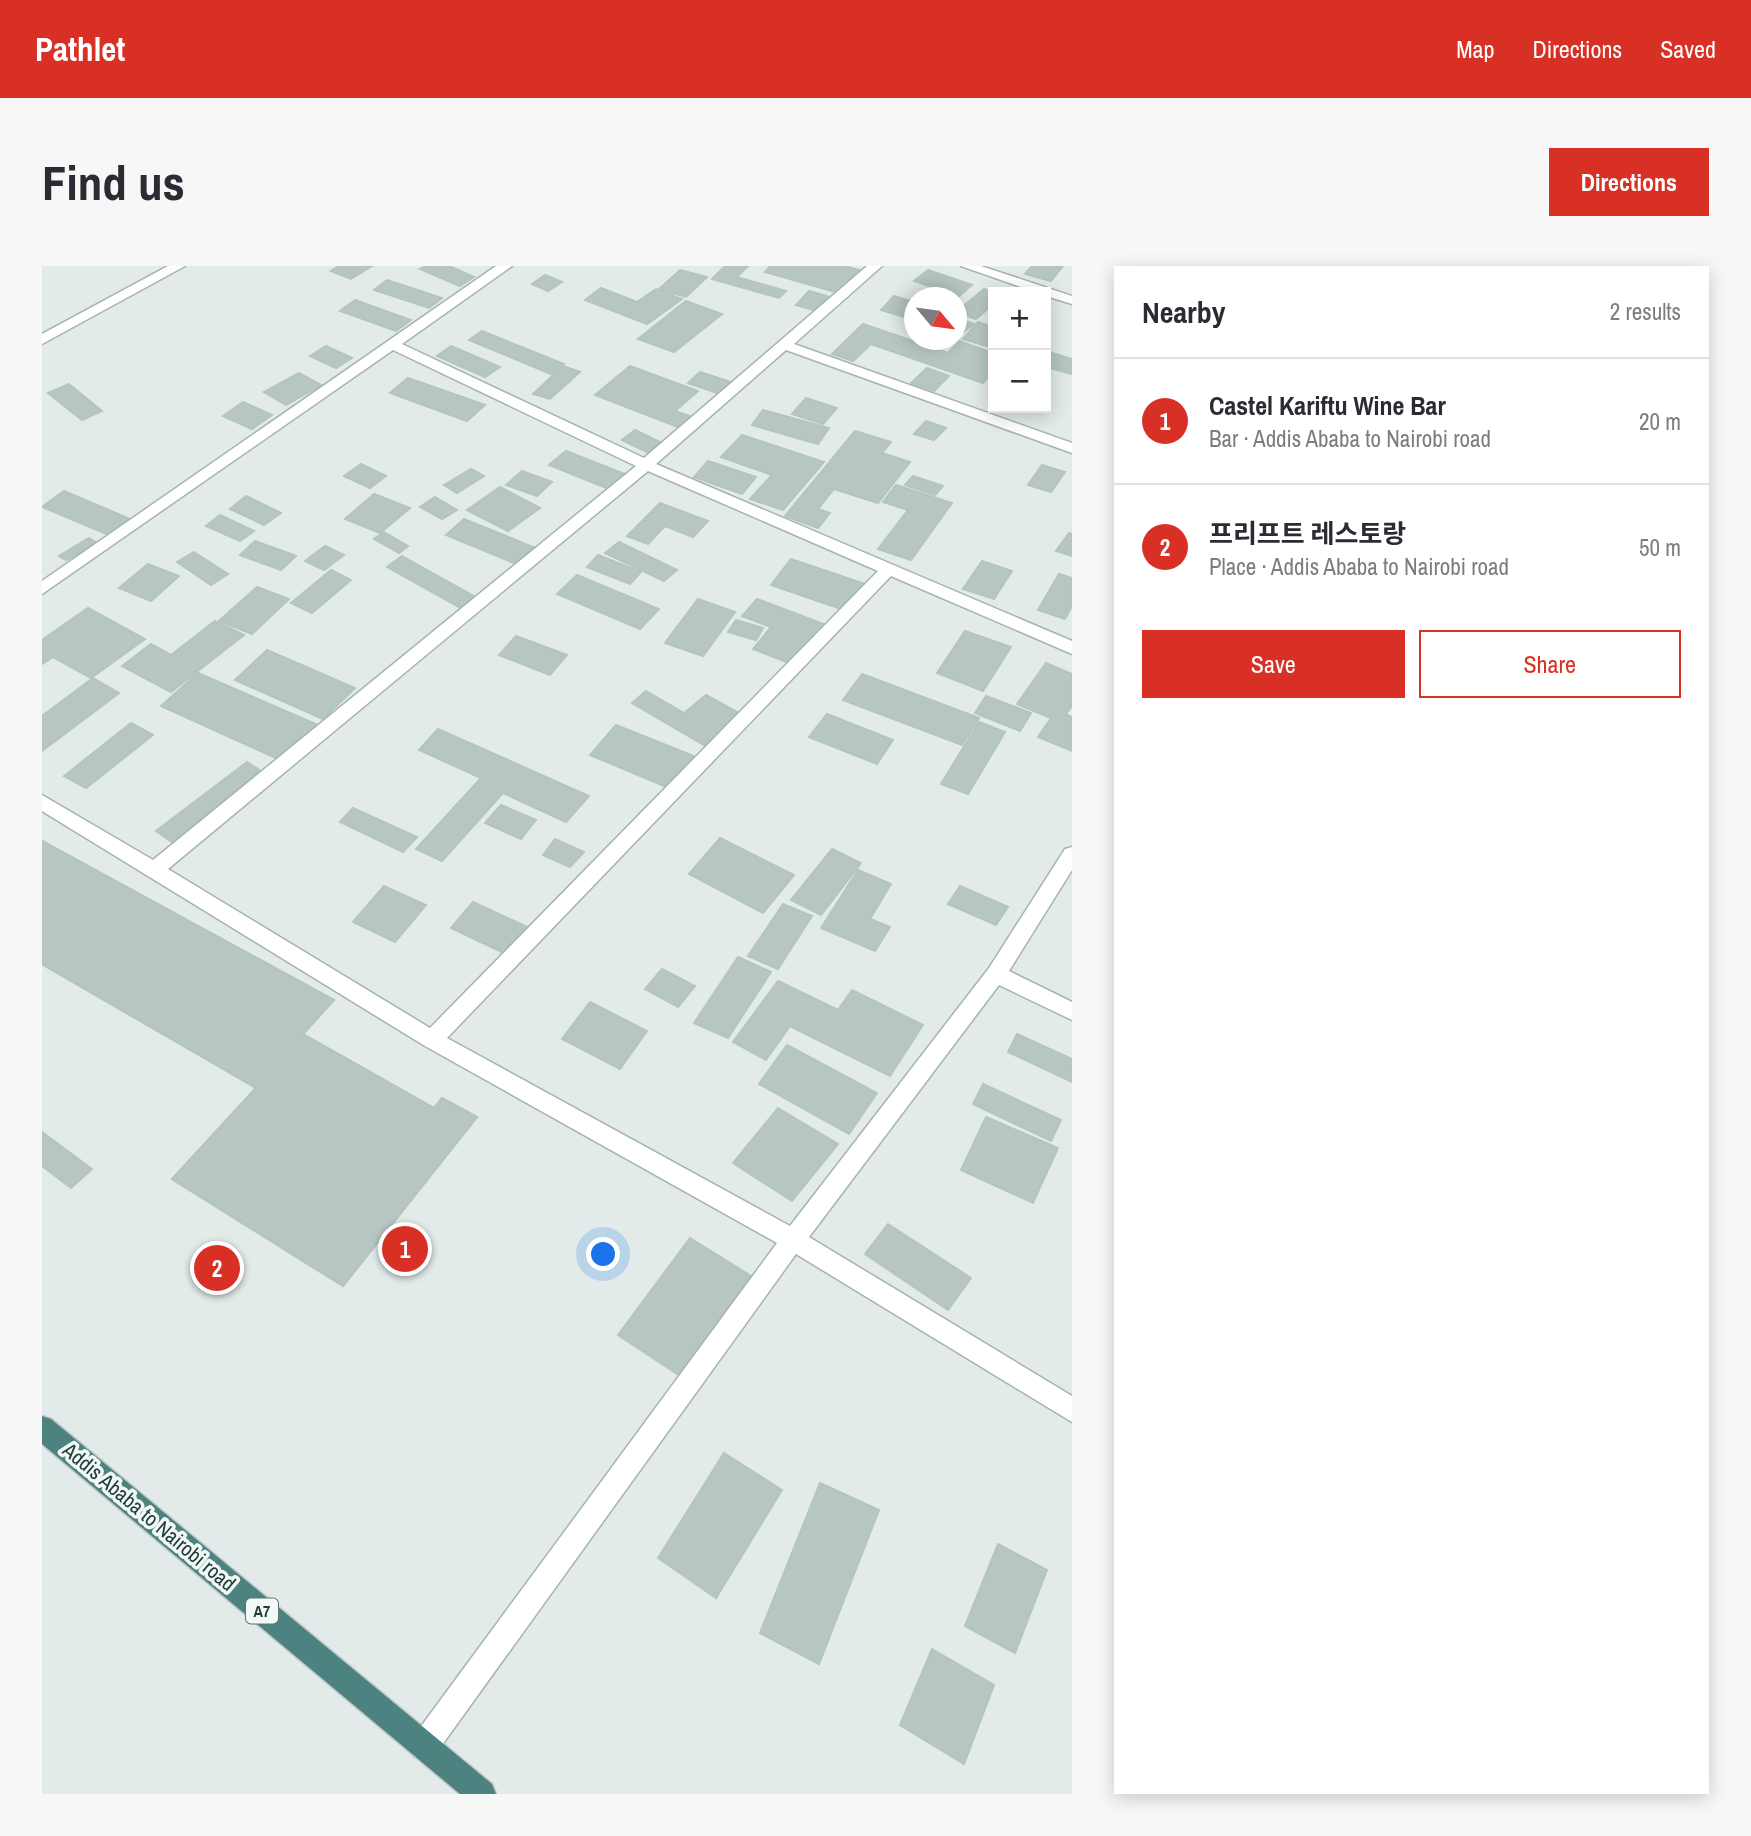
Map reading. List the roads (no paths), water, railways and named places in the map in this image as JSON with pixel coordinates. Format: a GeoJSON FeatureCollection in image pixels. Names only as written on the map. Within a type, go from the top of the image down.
{"type":"FeatureCollection","features":[{"type":"Feature","properties":{"kind":"highway","name":"Addis Ababa to Nairobi road"},"geometry":{"type":"LineString","coordinates":[[42,1428],[482,1794]]}},
{"type":"Feature","properties":{"kind":"street"},"geometry":{"type":"LineString","coordinates":[[42,340],[178,266]]}},
{"type":"Feature","properties":{"kind":"street"},"geometry":{"type":"LineString","coordinates":[[42,589],[505,266]]}},
{"type":"Feature","properties":{"kind":"street"},"geometry":{"type":"LineString","coordinates":[[154,870],[646,465],[875,266]]}},
{"type":"Feature","properties":{"kind":"street"},"geometry":{"type":"LineString","coordinates":[[968,266],[1072,300]]}},
{"type":"Feature","properties":{"kind":"street"},"geometry":{"type":"LineString","coordinates":[[391,344],[646,465],[1072,648]]}},
{"type":"Feature","properties":{"kind":"street"},"geometry":{"type":"LineString","coordinates":[[785,345],[1072,448]]}},
{"type":"Feature","properties":{"kind":"street"},"geometry":{"type":"LineString","coordinates":[[432,1040],[888,570]]}},
{"type":"Feature","properties":{"kind":"street"},"geometry":{"type":"LineString","coordinates":[[42,802],[432,1040],[793,1240],[1072,1410]]}},
{"type":"Feature","properties":{"kind":"street"},"geometry":{"type":"LineString","coordinates":[[424,1746],[793,1240],[996,974],[1072,854]]}},
{"type":"Feature","properties":{"kind":"street"},"geometry":{"type":"LineString","coordinates":[[996,974],[1072,1012]]}},
{"type":"Feature","properties":{"kind":"place","name":"Castel Kariftu Wine Bar"},"geometry":{"type":"Point","coordinates":[405,1249]}},
{"type":"Feature","properties":{"kind":"place","name":"프리프트 레스토랑"},"geometry":{"type":"Point","coordinates":[217,1268]}}]}
